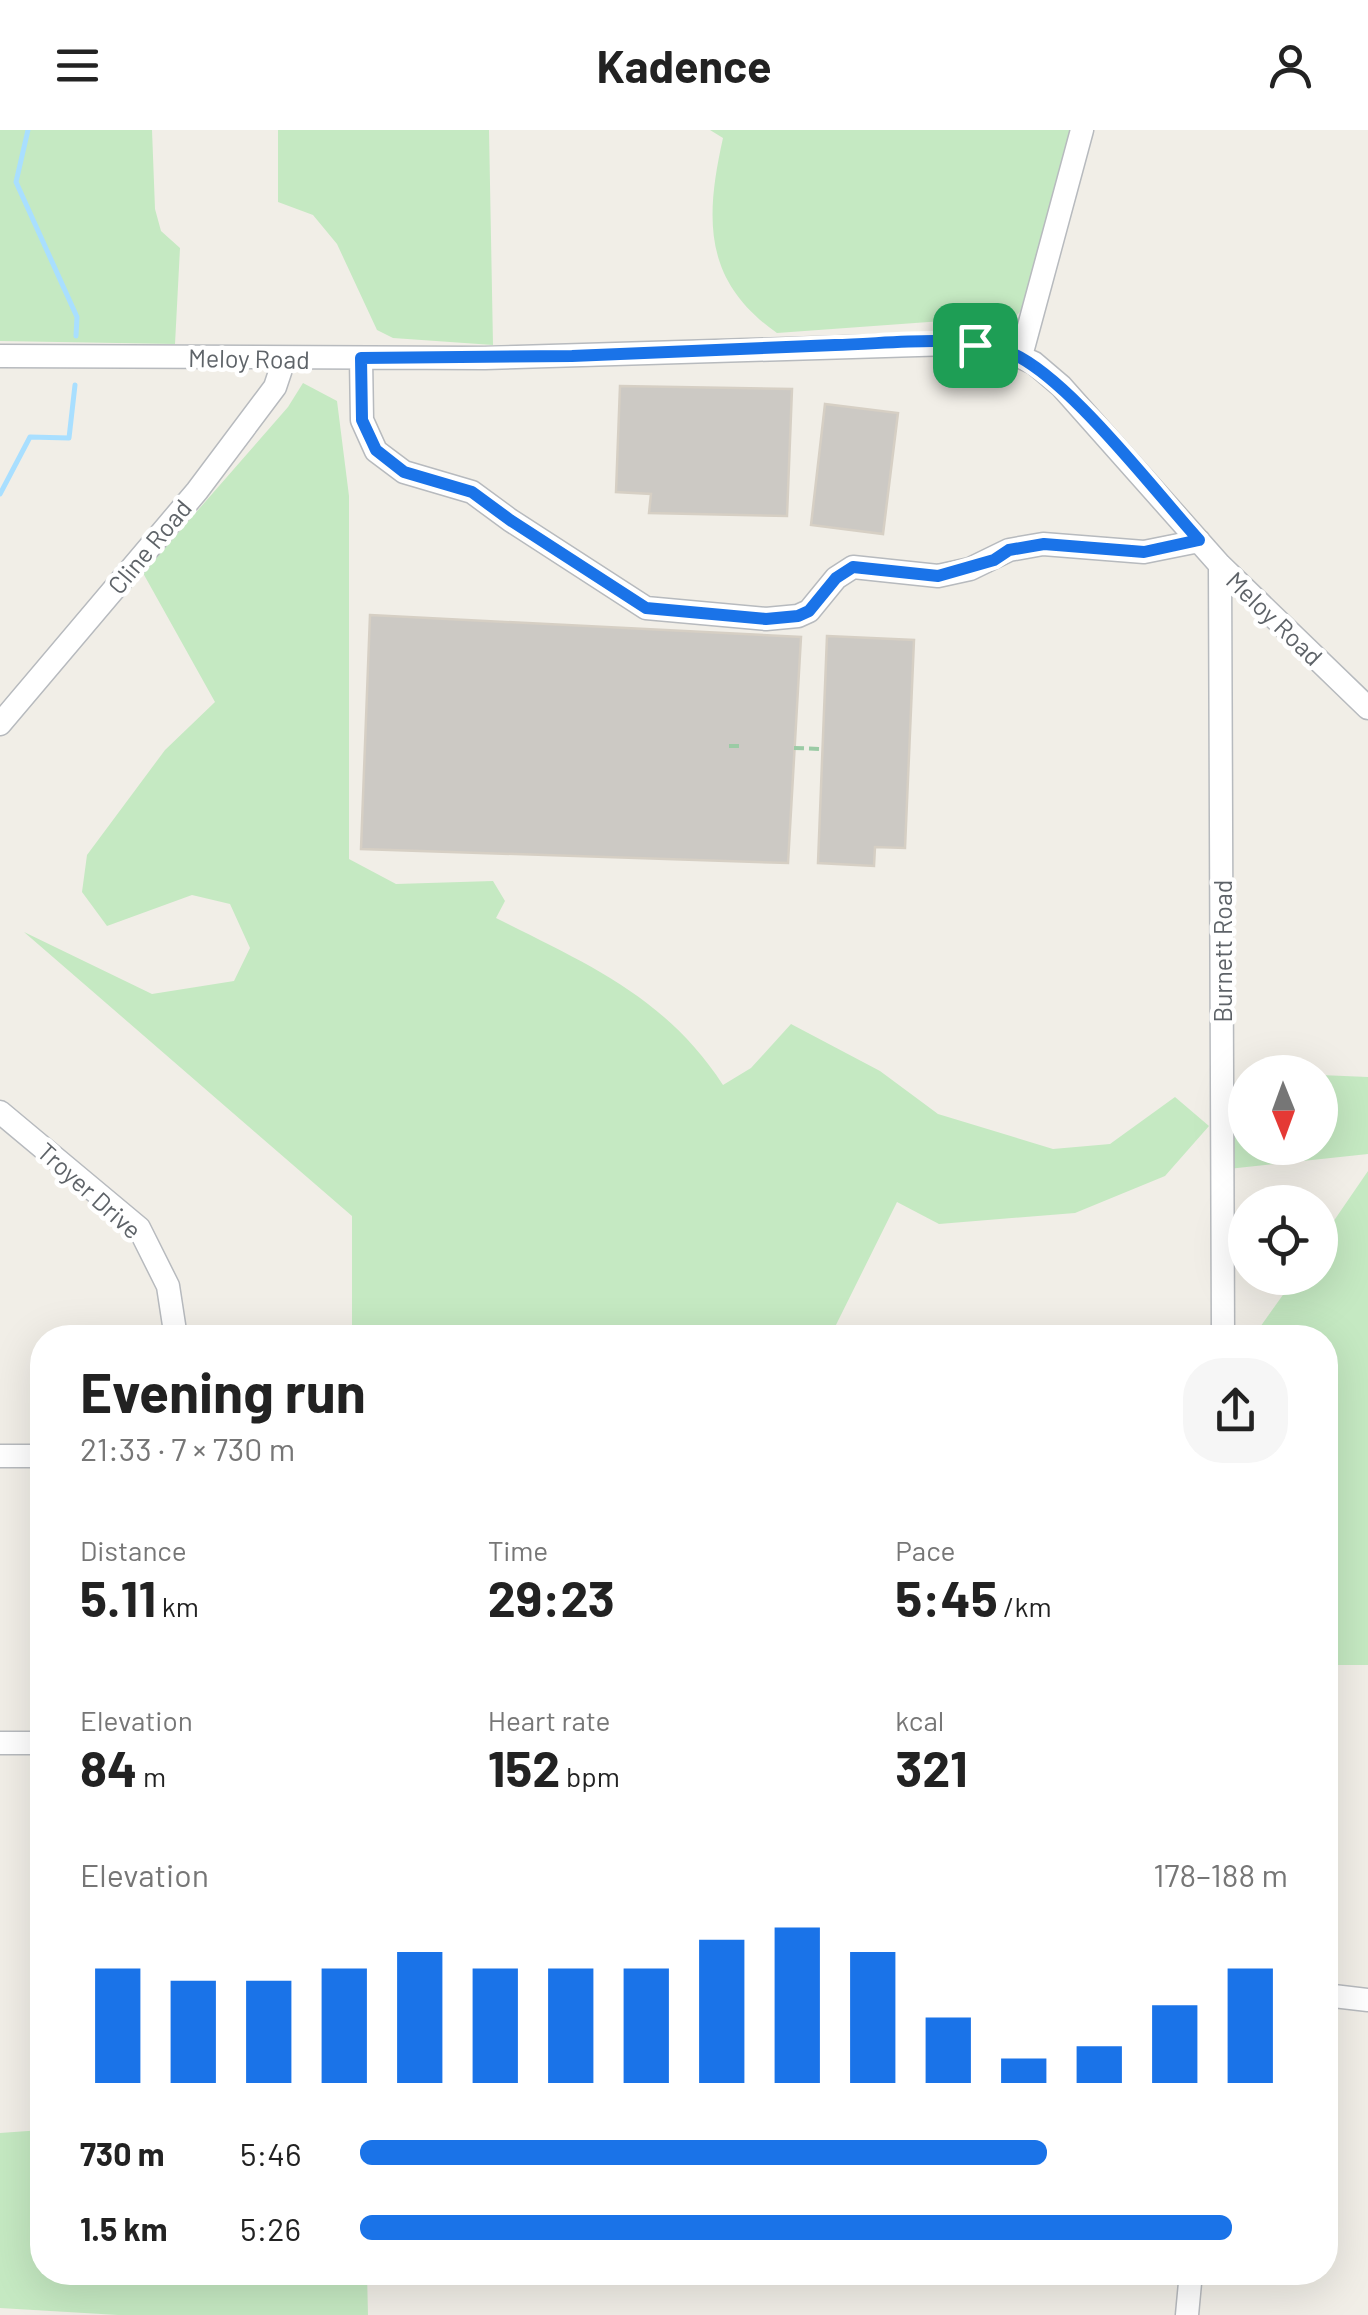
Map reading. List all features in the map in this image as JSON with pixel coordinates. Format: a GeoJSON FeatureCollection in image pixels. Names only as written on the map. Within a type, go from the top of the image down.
{"type":"FeatureCollection","features":[{"type":"Feature","properties":{"kind":"street"},"geometry":{"type":"LineString","coordinates":[[1021,356],[1082,130]]}},
{"type":"Feature","properties":{"kind":"street","name":"Meloy Road"},"geometry":{"type":"LineString","coordinates":[[0,356],[284,360],[572,356],[898,344],[975,345],[1021,356],[1061,386],[1220,565],[1368,708]]}},
{"type":"Feature","properties":{"kind":"street"},"geometry":{"type":"LineString","coordinates":[[361,358],[362,420],[376,450],[404,472],[472,492],[646,608],[766,619],[798,616],[809,611],[836,578],[853,567],[938,576],[982,565],[1009,550],[1044,544],[1144,552],[1199,540]]}},
{"type":"Feature","properties":{"kind":"street","name":"Cline Road"},"geometry":{"type":"LineString","coordinates":[[0,724],[197,490],[268,397],[284,360]]}},
{"type":"Feature","properties":{"kind":"street","name":"Burnett Road"},"geometry":{"type":"LineString","coordinates":[[1220,565],[1222,1325]]}},
{"type":"Feature","properties":{"kind":"street","name":"Troyer Drive"},"geometry":{"type":"LineString","coordinates":[[0,1112],[139,1228],[164,1275],[174,1325]]}},
{"type":"Feature","properties":{"kind":"street"},"geometry":{"type":"LineString","coordinates":[[0,1456],[30,1456]]}},
{"type":"Feature","properties":{"kind":"street"},"geometry":{"type":"LineString","coordinates":[[0,1742],[30,1743]]}},
{"type":"Feature","properties":{"kind":"street"},"geometry":{"type":"LineString","coordinates":[[1338,1997],[1368,2000]]}},
{"type":"Feature","properties":{"kind":"street"},"geometry":{"type":"LineString","coordinates":[[1187,2315],[1190,2285]]}},
{"type":"Feature","properties":{"kind":"path"},"geometry":{"type":"LineString","coordinates":[[729,746],[740,746]]}},
{"type":"Feature","properties":{"kind":"path"},"geometry":{"type":"LineString","coordinates":[[794,748],[822,749]]}},
{"type":"Feature","properties":{"kind":"green space"},"geometry":{"type":"Polygon","coordinates":[[[0,130],[152,130],[155,209],[161,231],[180,248],[175,344],[0,341],[0,130]]]}},
{"type":"Feature","properties":{"kind":"green space"},"geometry":{"type":"Polygon","coordinates":[[[278,130],[489,130],[493,345],[393,338],[377,330],[337,244],[313,215],[278,202],[278,130]]]}},
{"type":"Feature","properties":{"kind":"green space"},"geometry":{"type":"Polygon","coordinates":[[[710,130],[1077,130],[1028,303],[1010,323],[984,318],[777,333],[735,292],[723,270],[716,246],[713,195],[723,138],[710,130]]]}},
{"type":"Feature","properties":{"kind":"green space"},"geometry":{"type":"Polygon","coordinates":[[[303,383],[337,401],[349,496],[349,859],[396,884],[493,881],[505,901],[496,918],[593,968],[650,1006],[701,1054],[723,1085],[751,1068],[791,1024],[880,1071],[938,1114],[1053,1149],[1110,1144],[1175,1097],[1209,1126],[1165,1176],[1075,1213],[939,1224],[897,1202],[836,1325],[352,1325],[352,1216],[24,932],[152,994],[234,981],[250,948],[230,904],[192,895],[107,926],[82,892],[87,855],[165,750],[215,702],[143,573],[288,407],[303,383]]]}},
{"type":"Feature","properties":{"kind":"green space"},"geometry":{"type":"Polygon","coordinates":[[[1338,1076],[1368,1077],[1368,1154],[1338,1157],[1338,1076]]]}},
{"type":"Feature","properties":{"kind":"green space"},"geometry":{"type":"Polygon","coordinates":[[[1228,1165],[1265,1165],[1228,1169],[1228,1165]]]}},
{"type":"Feature","properties":{"kind":"green space"},"geometry":{"type":"Polygon","coordinates":[[[1368,1171],[1368,1665],[1338,1665],[1338,1325],[1262,1325],[1283,1295],[1338,1295],[1338,1215],[1368,1171]]]}},
{"type":"Feature","properties":{"kind":"green space"},"geometry":{"type":"Polygon","coordinates":[[[30,2131],[30,2285],[367,2285],[368,2315],[118,2315],[0,2308],[0,2133],[30,2131]]]}},
{"type":"Feature","properties":{"kind":"building"},"geometry":{"type":"Polygon","coordinates":[[[620,386],[792,389],[787,516],[649,513],[651,494],[616,492],[620,386]]]}},
{"type":"Feature","properties":{"kind":"building"},"geometry":{"type":"Polygon","coordinates":[[[825,404],[898,413],[883,534],[811,525],[825,404]]]}},
{"type":"Feature","properties":{"kind":"building"},"geometry":{"type":"Polygon","coordinates":[[[370,615],[801,637],[788,863],[361,849],[370,615]]]}},
{"type":"Feature","properties":{"kind":"building"},"geometry":{"type":"Polygon","coordinates":[[[827,636],[914,640],[905,848],[875,847],[874,866],[818,863],[827,636]]]}},
{"type":"Feature","properties":{"kind":"waterway"},"geometry":{"type":"LineString","coordinates":[[28,130],[16,182],[77,317],[76,336]]}},
{"type":"Feature","properties":{"kind":"waterway"},"geometry":{"type":"LineString","coordinates":[[0,494],[30,437],[69,438],[75,385]]}},
{"type":"Feature","properties":{"kind":"route"},"geometry":{"type":"LineString","coordinates":[[975,345],[1006,350],[1045,372],[1199,540],[1144,552],[1044,544],[1009,550],[970,569],[938,576],[853,567],[836,578],[809,611],[798,616],[766,619],[646,608],[472,492],[404,472],[376,450],[362,420],[361,358],[975,345]]}}]}
